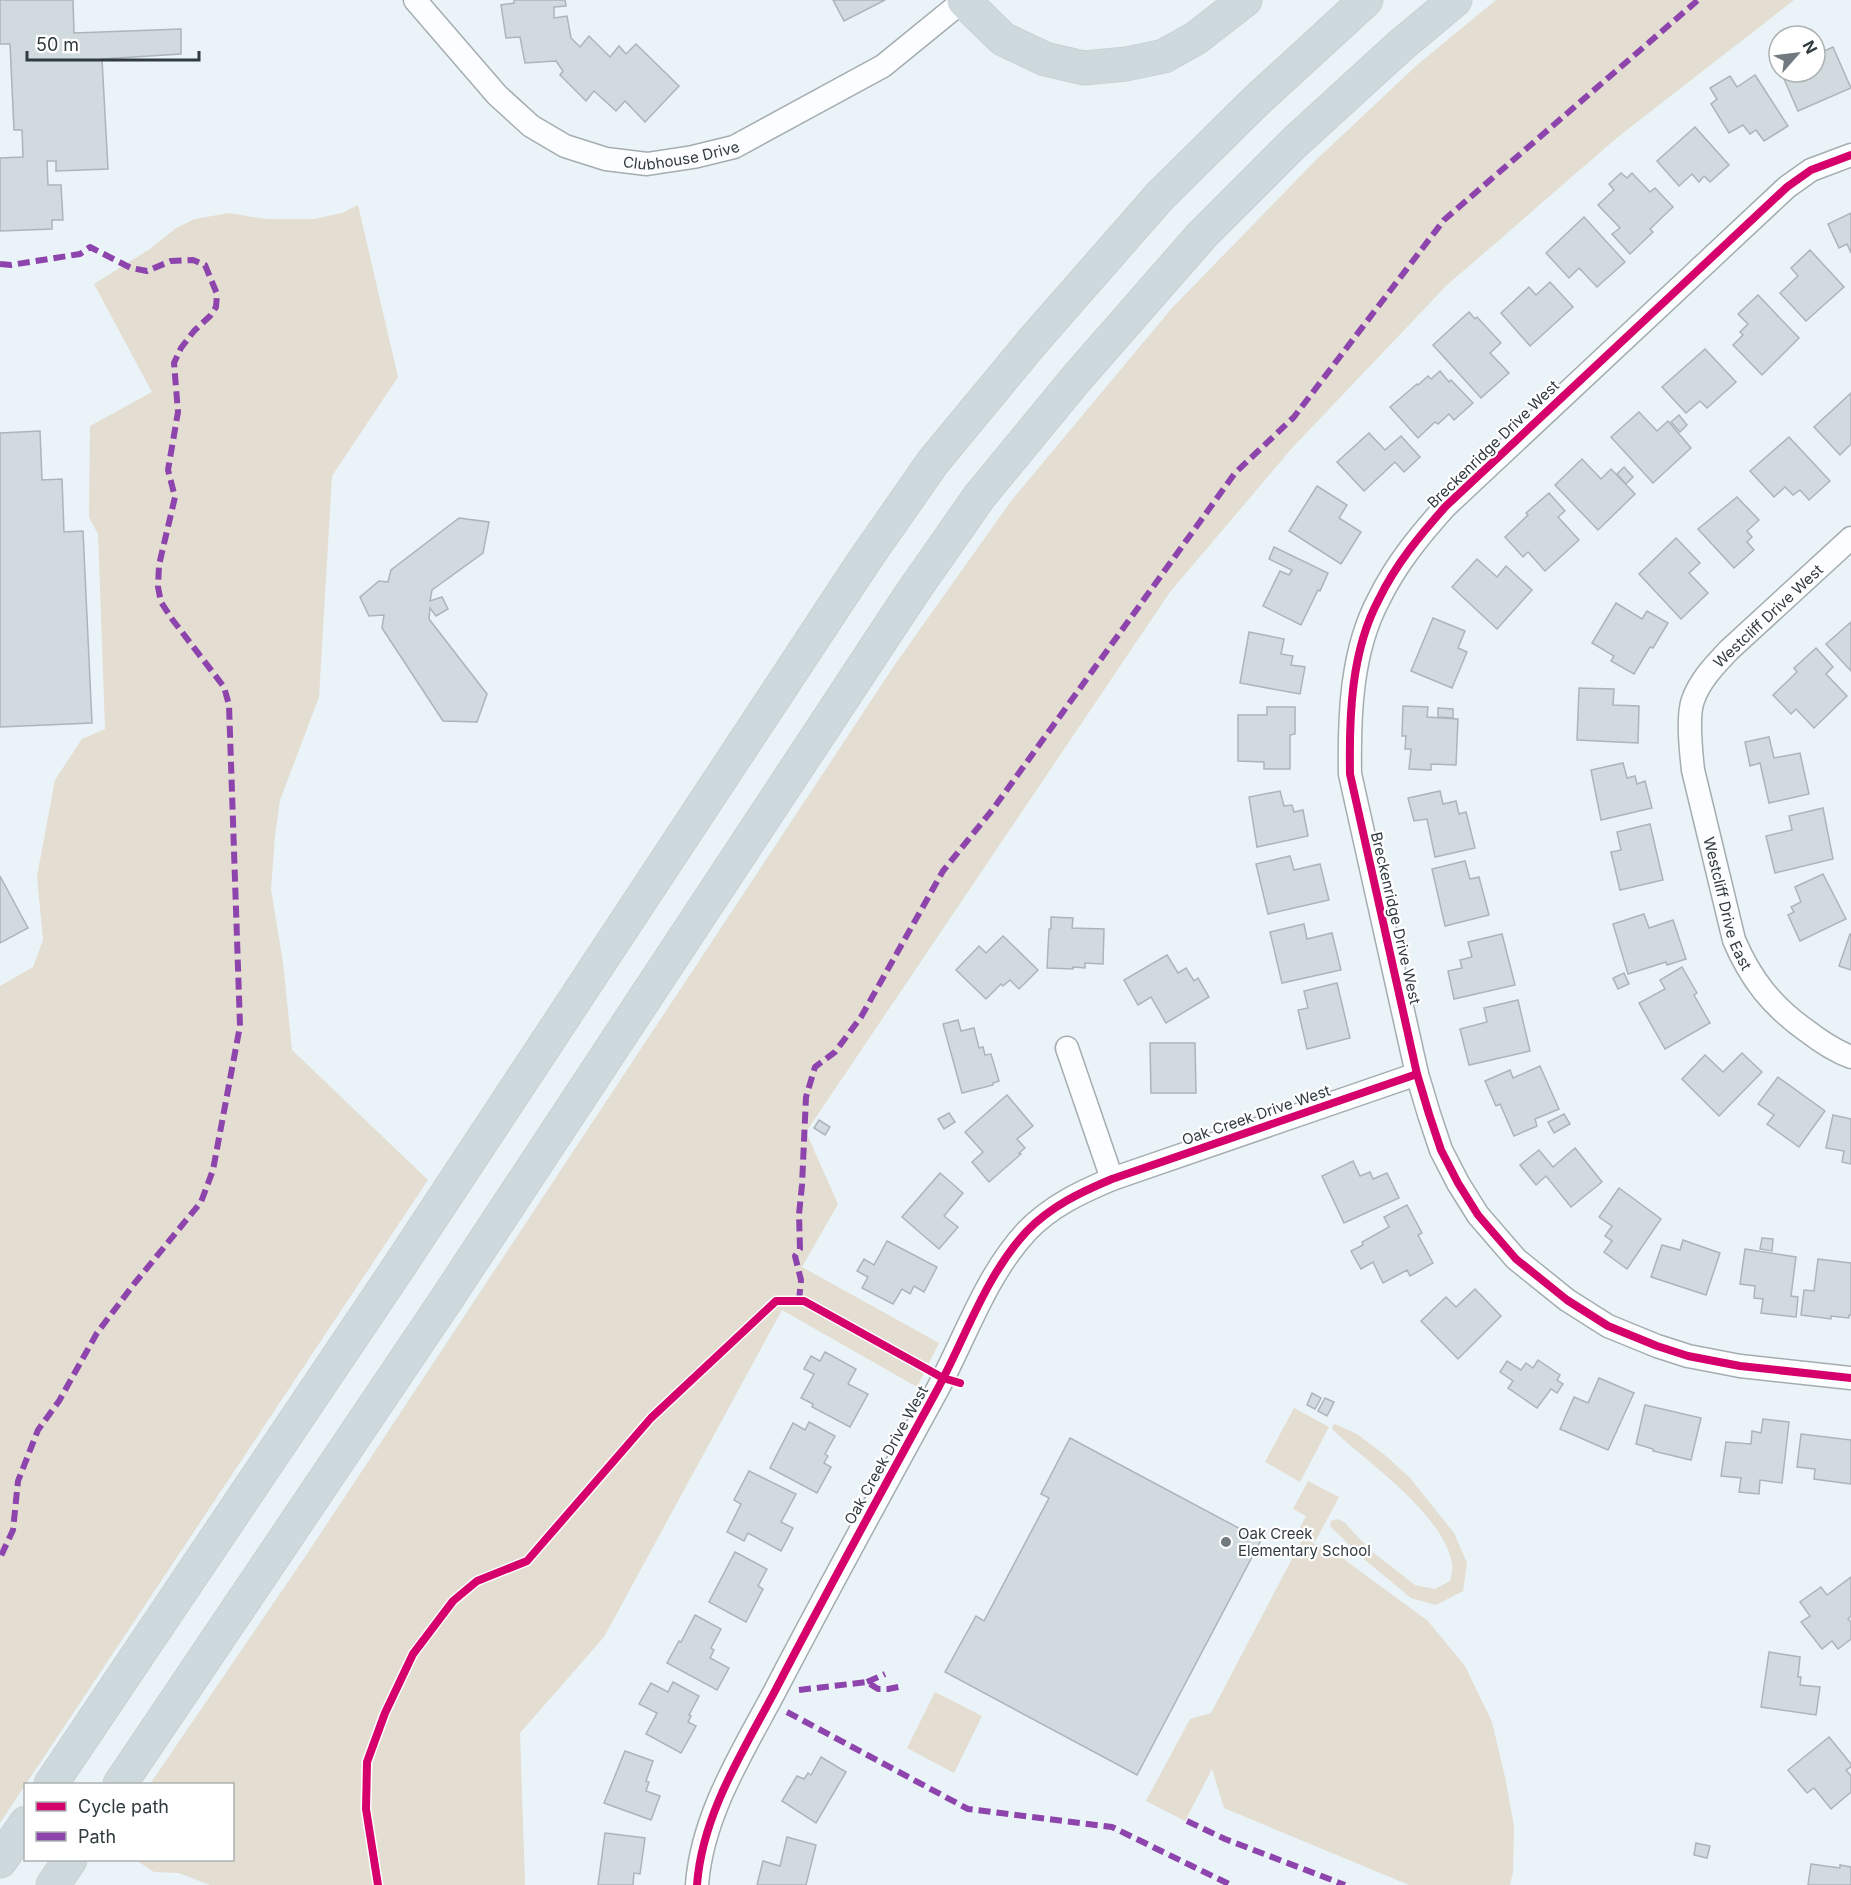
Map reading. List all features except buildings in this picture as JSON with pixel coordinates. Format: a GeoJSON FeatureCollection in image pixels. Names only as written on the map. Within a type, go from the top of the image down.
{"type":"FeatureCollection","features":[{"type":"Feature","properties":{"kind":"highway"},"geometry":{"type":"LineString","coordinates":[[964,0],[1003,39],[1045,59],[1084,68],[1126,64],[1164,56],[1196,38],[1245,0]]}},
{"type":"Feature","properties":{"kind":"highway"},"geometry":{"type":"LineString","coordinates":[[52,1783],[398,1268],[864,561],[933,462],[1033,341],[1160,196],[1255,102],[1366,0]]}},
{"type":"Feature","properties":{"kind":"highway"},"geometry":{"type":"LineString","coordinates":[[121,1783],[446,1300],[912,593],[979,497],[1076,379],[1202,235],[1294,143],[1400,46],[1455,0]]}},
{"type":"Feature","properties":{"kind":"highway"},"geometry":{"type":"LineString","coordinates":[[0,1861],[24,1826]]}},
{"type":"Feature","properties":{"kind":"highway"},"geometry":{"type":"LineString","coordinates":[[53,1885],[69,1861]]}},
{"type":"Feature","properties":{"kind":"street","name":"Clubhouse Drive"},"geometry":{"type":"LineString","coordinates":[[415,0],[497,95],[531,126],[565,146],[606,159],[647,164],[693,158],[734,147],[883,66],[964,0]]}},
{"type":"Feature","properties":{"kind":"street","name":"Breckenridge Drive West"},"geometry":{"type":"LineString","coordinates":[[1851,155],[1811,171],[1787,187],[1446,506],[1424,530],[1398,565],[1377,601],[1363,640],[1353,688],[1349,733],[1350,774],[1417,1074],[1441,1150],[1478,1215],[1516,1260],[1567,1300],[1608,1326],[1688,1356],[1740,1366],[1851,1378]]}},
{"type":"Feature","properties":{"kind":"street","name":"Westcliff Drive West"},"geometry":{"type":"LineString","coordinates":[[1692,701],[1712,668],[1729,650],[1851,538]]}},
{"type":"Feature","properties":{"kind":"street","name":"Westcliff Drive East"},"geometry":{"type":"LineString","coordinates":[[1692,701],[1690,746],[1693,770],[1734,940],[1744,963],[1776,1006],[1824,1043],[1851,1057]]}},
{"type":"Feature","properties":{"kind":"street"},"geometry":{"type":"LineString","coordinates":[[1067,1048],[1112,1179]]}},
{"type":"Feature","properties":{"kind":"street","name":"Oak Creek Drive West"},"geometry":{"type":"LineString","coordinates":[[697,1885],[698,1865],[707,1829],[725,1786],[826,1593],[944,1378],[970,1320],[999,1269],[1027,1231],[1045,1214],[1086,1189],[1417,1074]]}},
{"type":"Feature","properties":{"kind":"shaded area"},"geometry":{"type":"Polygon","coordinates":[[[1496,0],[1794,0],[1619,136],[1446,286],[1293,447],[1170,592],[806,1132],[838,1204],[802,1267],[939,1343],[917,1387],[782,1310],[604,1637],[520,1733],[525,1885],[210,1885],[179,1873],[154,1872],[138,1861],[234,1861],[234,1783],[151,1783],[309,1551],[896,663],[1011,501],[1172,308],[1316,160],[1417,65],[1496,0]]]}},
{"type":"Feature","properties":{"kind":"shaded area"},"geometry":{"type":"Polygon","coordinates":[[[358,205],[398,377],[332,476],[319,697],[280,800],[271,889],[283,963],[292,1050],[428,1180],[27,1783],[24,1783],[24,1787],[0,1823],[0,986],[33,967],[43,940],[37,876],[55,780],[82,739],[105,729],[98,534],[89,517],[90,426],[152,392],[94,284],[150,249],[176,228],[195,219],[229,213],[266,219],[314,219],[342,213],[358,205]]]}},
{"type":"Feature","properties":{"kind":"shaded area"},"geometry":{"type":"Polygon","coordinates":[[[1294,1408],[1329,1427],[1300,1482],[1265,1462],[1294,1408]]]}},
{"type":"Feature","properties":{"kind":"shaded area"},"geometry":{"type":"Polygon","coordinates":[[[1335,1424],[1357,1434],[1386,1456],[1410,1478],[1454,1533],[1467,1563],[1463,1591],[1436,1605],[1411,1598],[1365,1560],[1330,1526],[1331,1521],[1337,1519],[1344,1522],[1371,1551],[1415,1585],[1435,1589],[1450,1581],[1452,1563],[1446,1545],[1435,1526],[1402,1490],[1333,1430],[1332,1426],[1335,1424]]]}},
{"type":"Feature","properties":{"kind":"shaded area"},"geometry":{"type":"Polygon","coordinates":[[[1308,1481],[1339,1497],[1315,1542],[1297,1533],[1306,1516],[1293,1509],[1308,1481]]]}},
{"type":"Feature","properties":{"kind":"shaded area"},"geometry":{"type":"Polygon","coordinates":[[[1303,1538],[1341,1557],[1428,1621],[1465,1666],[1492,1722],[1505,1777],[1514,1826],[1513,1872],[1510,1885],[1409,1885],[1224,1808],[1212,1769],[1185,1821],[1146,1801],[1190,1719],[1211,1713],[1303,1538]]]}},
{"type":"Feature","properties":{"kind":"shaded area"},"geometry":{"type":"Polygon","coordinates":[[[935,1692],[982,1716],[954,1773],[907,1748],[935,1692]]]}},
{"type":"Feature","properties":{"kind":"marked path"},"geometry":{"type":"LineString","coordinates":[[799,1301],[801,1280],[795,1256],[800,1249],[799,1214],[806,1097],[815,1067],[835,1052],[861,1017],[943,871],[993,809],[1235,473],[1294,417],[1444,220],[1698,0]]}},
{"type":"Feature","properties":{"kind":"marked path"},"geometry":{"type":"LineString","coordinates":[[0,264],[11,265],[80,254],[90,247],[131,268],[147,271],[171,261],[193,260],[205,265],[217,294],[216,307],[181,348],[174,363],[178,412],[168,470],[175,497],[159,565],[158,587],[161,602],[224,687],[229,705],[240,1026],[213,1170],[201,1202],[97,1333],[59,1401],[38,1430],[18,1481],[13,1530],[0,1558]]}},
{"type":"Feature","properties":{"kind":"marked path"},"geometry":{"type":"LineString","coordinates":[[867,1682],[885,1674]]}},
{"type":"Feature","properties":{"kind":"marked path"},"geometry":{"type":"LineString","coordinates":[[799,1690],[867,1682],[878,1689],[904,1686]]}},
{"type":"Feature","properties":{"kind":"marked path"},"geometry":{"type":"LineString","coordinates":[[787,1712],[968,1809],[1112,1827],[1231,1885]]}},
{"type":"Feature","properties":{"kind":"marked path"},"geometry":{"type":"LineString","coordinates":[[1187,1821],[1225,1839],[1345,1885]]}},
{"type":"Feature","properties":{"kind":"cycle path"},"geometry":{"type":"LineString","coordinates":[[1851,155],[1811,170],[1787,187],[1446,506],[1427,528],[1393,574],[1370,619],[1357,662],[1351,707],[1350,752],[1350,774],[1417,1074],[1441,1150],[1478,1215],[1516,1259],[1567,1300],[1608,1326],[1688,1356],[1740,1366],[1851,1378]]}},
{"type":"Feature","properties":{"kind":"cycle path"},"geometry":{"type":"LineString","coordinates":[[697,1885],[707,1833],[738,1759],[947,1372],[987,1288],[1012,1249],[1027,1231],[1056,1207],[1112,1179],[1417,1074]]}},
{"type":"Feature","properties":{"kind":"cycle path"},"geometry":{"type":"LineString","coordinates":[[378,1885],[366,1809],[367,1762],[385,1713],[413,1654],[453,1601],[477,1581],[527,1561],[651,1418],[776,1301],[804,1301],[943,1378],[960,1383]]}},
{"type":"Feature","properties":{"kind":"place","name":"Oak Creek Elementary School"},"geometry":{"type":"Point","coordinates":[1226,1542]}}]}
